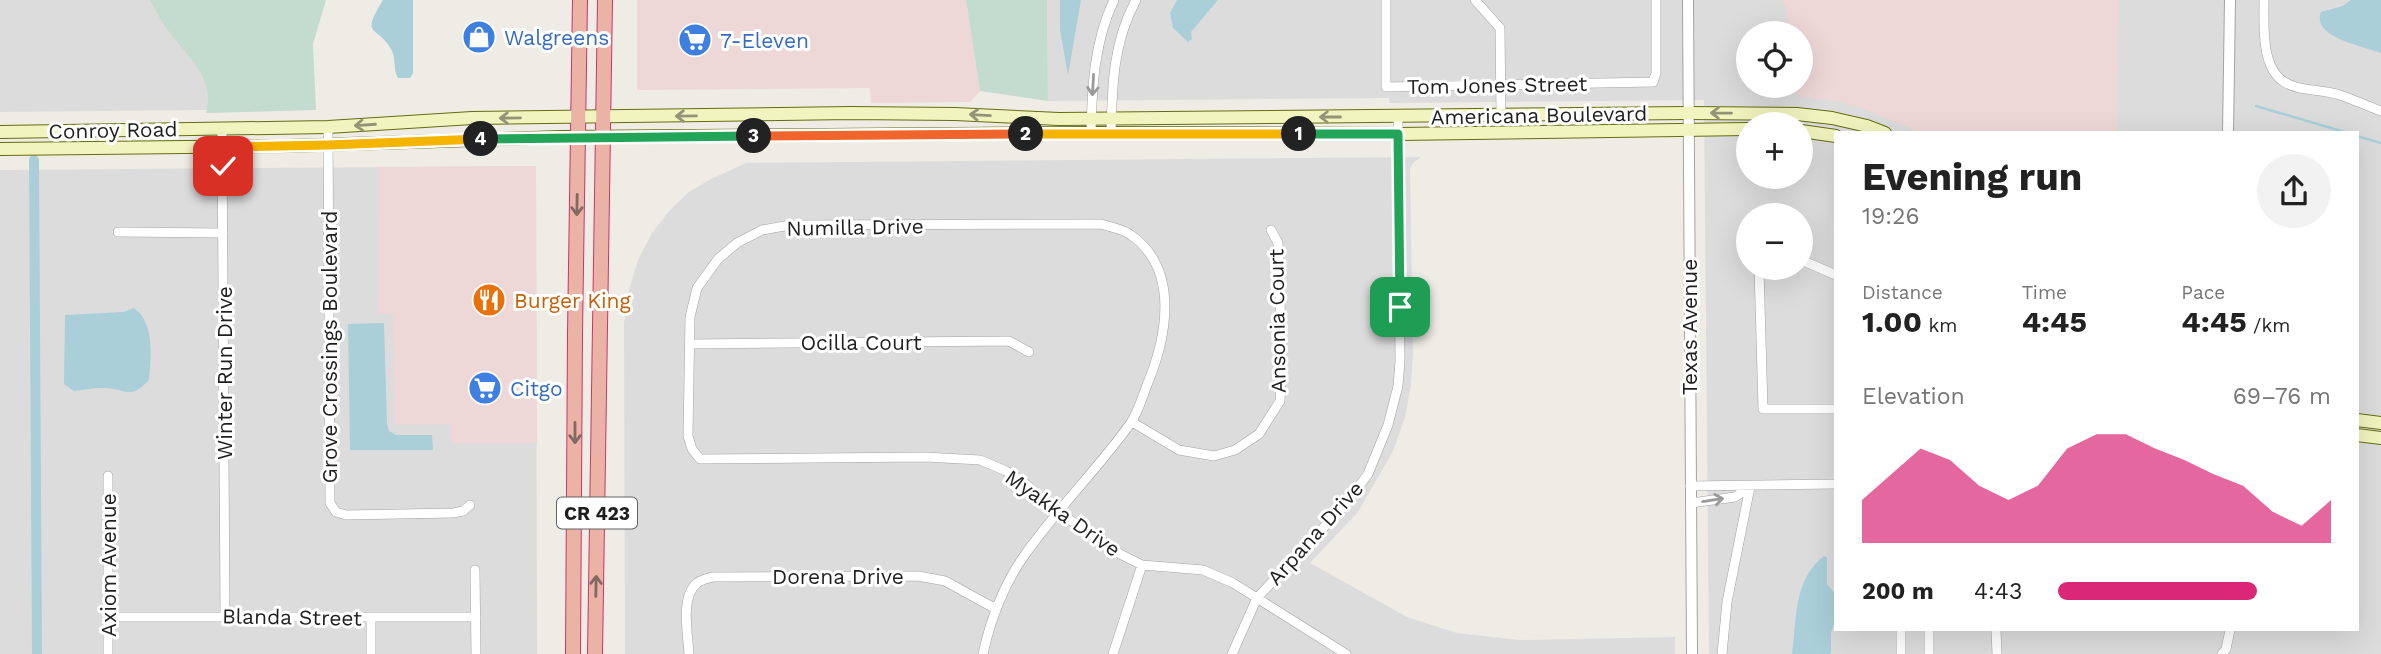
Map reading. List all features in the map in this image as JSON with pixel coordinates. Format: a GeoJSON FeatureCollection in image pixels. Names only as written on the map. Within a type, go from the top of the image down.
{"type":"FeatureCollection","features":[{"type":"Feature","properties":{"kind":"highway","name":"CR 423"},"geometry":{"type":"LineString","coordinates":[[573,654],[580,0]]}},
{"type":"Feature","properties":{"kind":"highway","name":"CR 423"},"geometry":{"type":"LineString","coordinates":[[595,654],[605,0]]}},
{"type":"Feature","properties":{"kind":"main road","name":"Americana Boulevard"},"geometry":{"type":"LineString","coordinates":[[603,117],[955,114],[1091,119],[1689,113],[1820,116],[1880,131]]}},
{"type":"Feature","properties":{"kind":"main road"},"geometry":{"type":"LineString","coordinates":[[819,135],[839,127],[851,114]]}},
{"type":"Feature","properties":{"kind":"main road"},"geometry":{"type":"LineString","coordinates":[[955,114],[955,134]]}},
{"type":"Feature","properties":{"kind":"main road","name":"Conroy Road"},"geometry":{"type":"LineString","coordinates":[[0,132],[328,127],[472,118],[603,117]]}},
{"type":"Feature","properties":{"kind":"main road","name":"Americana Boulevard"},"geometry":{"type":"LineString","coordinates":[[603,137],[1091,133],[1398,134],[1736,129]]}},
{"type":"Feature","properties":{"kind":"main road"},"geometry":{"type":"LineString","coordinates":[[1813,133],[1834,136]]}},
{"type":"Feature","properties":{"kind":"main road","name":"Conroy Road"},"geometry":{"type":"LineString","coordinates":[[0,149],[328,145],[603,137]]}},
{"type":"Feature","properties":{"kind":"main road"},"geometry":{"type":"LineString","coordinates":[[2359,420],[2381,423]]}},
{"type":"Feature","properties":{"kind":"main road"},"geometry":{"type":"LineString","coordinates":[[2359,435],[2381,438]]}},
{"type":"Feature","properties":{"kind":"street"},"geometry":{"type":"LineString","coordinates":[[1091,133],[1097,52],[1114,0]]}},
{"type":"Feature","properties":{"kind":"street"},"geometry":{"type":"LineString","coordinates":[[1111,133],[1113,80],[1118,43],[1136,0]]}},
{"type":"Feature","properties":{"kind":"street","name":"Tom Jones Street"},"geometry":{"type":"LineString","coordinates":[[1386,0],[1386,87],[1653,82],[1656,73],[1656,0]]}},
{"type":"Feature","properties":{"kind":"street"},"geometry":{"type":"LineString","coordinates":[[1475,0],[1500,28],[1501,115]]}},
{"type":"Feature","properties":{"kind":"street","name":"Texas Avenue"},"geometry":{"type":"LineString","coordinates":[[1688,0],[1692,654]]}},
{"type":"Feature","properties":{"kind":"street"},"geometry":{"type":"LineString","coordinates":[[2228,131],[2230,0]]}},
{"type":"Feature","properties":{"kind":"street"},"geometry":{"type":"LineString","coordinates":[[2263,0],[2266,49],[2272,69],[2284,82],[2300,90],[2339,95],[2381,111]]}},
{"type":"Feature","properties":{"kind":"street","name":"Arpana Drive"},"geometry":{"type":"LineString","coordinates":[[1232,654],[1257,598],[1345,505],[1368,474],[1388,425],[1398,386],[1400,361],[1398,116]]}},
{"type":"Feature","properties":{"kind":"street","name":"Grove Crossings Boulevard"},"geometry":{"type":"LineString","coordinates":[[328,127],[330,503],[336,512],[346,515],[453,513],[463,511],[470,505]]}},
{"type":"Feature","properties":{"kind":"street","name":"Winter Run Drive"},"geometry":{"type":"LineString","coordinates":[[222,129],[225,616]]}},
{"type":"Feature","properties":{"kind":"street","name":"Numilla Drive"},"geometry":{"type":"LineString","coordinates":[[688,436],[690,317],[697,288],[718,259],[737,243],[762,230],[790,225],[1101,224],[1130,233],[1153,257],[1163,282],[1165,309],[1162,341],[1132,422]]}},
{"type":"Feature","properties":{"kind":"street","name":"Ansonia Court"},"geometry":{"type":"LineString","coordinates":[[1132,422],[1179,450],[1214,456],[1235,450],[1259,434],[1280,401],[1282,358],[1278,243],[1271,230]]}},
{"type":"Feature","properties":{"kind":"street"},"geometry":{"type":"LineString","coordinates":[[118,232],[223,233]]}},
{"type":"Feature","properties":{"kind":"street"},"geometry":{"type":"LineString","coordinates":[[1813,265],[1834,274]]}},
{"type":"Feature","properties":{"kind":"street"},"geometry":{"type":"LineString","coordinates":[[1759,280],[1763,410],[1834,409]]}},
{"type":"Feature","properties":{"kind":"street","name":"Ocilla Court"},"geometry":{"type":"LineString","coordinates":[[690,344],[1009,341],[1029,352]]}},
{"type":"Feature","properties":{"kind":"street"},"geometry":{"type":"LineString","coordinates":[[983,654],[996,610],[1022,559],[1057,511],[1132,422]]}},
{"type":"Feature","properties":{"kind":"street","name":"Myakka Drive"},"geometry":{"type":"LineString","coordinates":[[688,436],[692,449],[700,459],[925,457],[980,460],[1022,481],[1057,511],[1099,541],[1142,565],[1203,570],[1257,598],[1346,654]]}},
{"type":"Feature","properties":{"kind":"street","name":"Axiom Avenue"},"geometry":{"type":"LineString","coordinates":[[108,476],[108,654]]}},
{"type":"Feature","properties":{"kind":"street"},"geometry":{"type":"LineString","coordinates":[[1690,486],[1834,484]]}},
{"type":"Feature","properties":{"kind":"street"},"geometry":{"type":"LineString","coordinates":[[1691,503],[1735,497],[1749,486]]}},
{"type":"Feature","properties":{"kind":"street"},"geometry":{"type":"LineString","coordinates":[[1722,654],[1727,602],[1749,486]]}},
{"type":"Feature","properties":{"kind":"street"},"geometry":{"type":"LineString","coordinates":[[1113,654],[1142,565]]}},
{"type":"Feature","properties":{"kind":"street"},"geometry":{"type":"LineString","coordinates":[[475,570],[476,654]]}},
{"type":"Feature","properties":{"kind":"street","name":"Dorena Drive"},"geometry":{"type":"LineString","coordinates":[[689,654],[689,592],[698,582],[713,577],[918,576],[945,581],[996,610]]}},
{"type":"Feature","properties":{"kind":"street","name":"Blanda Street"},"geometry":{"type":"LineString","coordinates":[[108,617],[476,617]]}},
{"type":"Feature","properties":{"kind":"street"},"geometry":{"type":"LineString","coordinates":[[371,618],[371,654]]}},
{"type":"Feature","properties":{"kind":"street"},"geometry":{"type":"LineString","coordinates":[[1901,631],[1901,654]]}},
{"type":"Feature","properties":{"kind":"street"},"geometry":{"type":"LineString","coordinates":[[1929,631],[1929,654]]}},
{"type":"Feature","properties":{"kind":"street"},"geometry":{"type":"LineString","coordinates":[[1996,631],[1997,654]]}},
{"type":"Feature","properties":{"kind":"street"},"geometry":{"type":"LineString","coordinates":[[2222,654],[2226,649],[2230,631]]}},
{"type":"Feature","properties":{"kind":"shaded area"},"geometry":{"type":"Polygon","coordinates":[[[0,0],[308,0],[308,109],[0,112],[0,0]]]}},
{"type":"Feature","properties":{"kind":"shaded area"},"geometry":{"type":"Polygon","coordinates":[[[637,0],[966,0],[980,91],[970,102],[871,103],[870,88],[637,90],[637,0]]]}},
{"type":"Feature","properties":{"kind":"shaded area"},"geometry":{"type":"Polygon","coordinates":[[[1047,0],[2381,0],[2381,654],[1709,654],[1704,100],[1390,103],[1389,98],[1048,101],[1047,0]]]}},
{"type":"Feature","properties":{"kind":"shaded area"},"geometry":{"type":"Polygon","coordinates":[[[1783,0],[2119,0],[2117,131],[1917,131],[1866,110],[1840,102],[1811,98],[1813,21],[1787,21],[1783,0]]]}},
{"type":"Feature","properties":{"kind":"shaded area"},"geometry":{"type":"Polygon","coordinates":[[[1421,157],[1410,169],[1413,353],[1405,417],[1393,451],[1358,512],[1310,563],[1407,617],[1457,633],[1519,640],[1675,637],[1675,654],[625,654],[624,323],[629,290],[638,260],[652,233],[689,192],[746,163],[1421,157]]]}},
{"type":"Feature","properties":{"kind":"shaded area"},"geometry":{"type":"Polygon","coordinates":[[[536,166],[537,654],[0,654],[0,170],[536,166]]]}},
{"type":"Feature","properties":{"kind":"shaded area"},"geometry":{"type":"Polygon","coordinates":[[[536,166],[537,443],[451,443],[451,424],[394,425],[393,314],[378,313],[379,167],[536,166]]]}},
{"type":"Feature","properties":{"kind":"green space"},"geometry":{"type":"Polygon","coordinates":[[[150,0],[326,0],[313,44],[316,110],[206,113],[208,101],[204,79],[164,25],[150,0]]]}},
{"type":"Feature","properties":{"kind":"green space"},"geometry":{"type":"Polygon","coordinates":[[[966,0],[1047,0],[1048,101],[980,91],[966,0]]]}},
{"type":"Feature","properties":{"kind":"water"},"geometry":{"type":"Polygon","coordinates":[[[383,0],[413,0],[413,73],[410,78],[398,78],[392,51],[373,30],[372,21],[383,0]]]}},
{"type":"Feature","properties":{"kind":"water"},"geometry":{"type":"Polygon","coordinates":[[[1060,0],[1081,0],[1068,75],[1060,30],[1060,0]]]}},
{"type":"Feature","properties":{"kind":"water"},"geometry":{"type":"Polygon","coordinates":[[[1177,0],[1218,0],[1191,32],[1192,39],[1188,42],[1173,28],[1170,13],[1177,0]]]}},
{"type":"Feature","properties":{"kind":"water"},"geometry":{"type":"Polygon","coordinates":[[[2351,0],[2381,0],[2381,53],[2351,44],[2323,28],[2320,21],[2321,12],[2343,6],[2351,0]]]}},
{"type":"Feature","properties":{"kind":"water"},"geometry":{"type":"Polygon","coordinates":[[[134,308],[141,314],[149,331],[149,380],[131,392],[110,388],[74,391],[64,384],[65,315],[123,312],[134,308]]]}},
{"type":"Feature","properties":{"kind":"water"},"geometry":{"type":"Polygon","coordinates":[[[384,323],[389,431],[396,435],[432,435],[433,450],[350,450],[348,324],[384,323]]]}},
{"type":"Feature","properties":{"kind":"water"},"geometry":{"type":"Polygon","coordinates":[[[1824,556],[1827,558],[1827,584],[1834,593],[1831,652],[1792,654],[1798,601],[1814,566],[1824,556]]]}},
{"type":"Feature","properties":{"kind":"waterway"},"geometry":{"type":"LineString","coordinates":[[2256,106],[2341,131]]}},
{"type":"Feature","properties":{"kind":"waterway"},"geometry":{"type":"LineString","coordinates":[[2359,137],[2381,143]]}},
{"type":"Feature","properties":{"kind":"waterway"},"geometry":{"type":"LineString","coordinates":[[34,160],[37,654]]}},
{"type":"Feature","properties":{"kind":"place","name":"Walgreens"},"geometry":{"type":"Point","coordinates":[479,37]}},
{"type":"Feature","properties":{"kind":"place","name":"7-Eleven"},"geometry":{"type":"Point","coordinates":[695,40]}},
{"type":"Feature","properties":{"kind":"place","name":"Burger King"},"geometry":{"type":"Point","coordinates":[489,300]}},
{"type":"Feature","properties":{"kind":"place","name":"Citgo"},"geometry":{"type":"Point","coordinates":[485,388]}},
{"type":"Feature","properties":{"kind":"route"},"geometry":{"type":"LineString","coordinates":[[223,166],[223,147],[488,139],[1091,133],[1398,134],[1400,307]]}}]}
